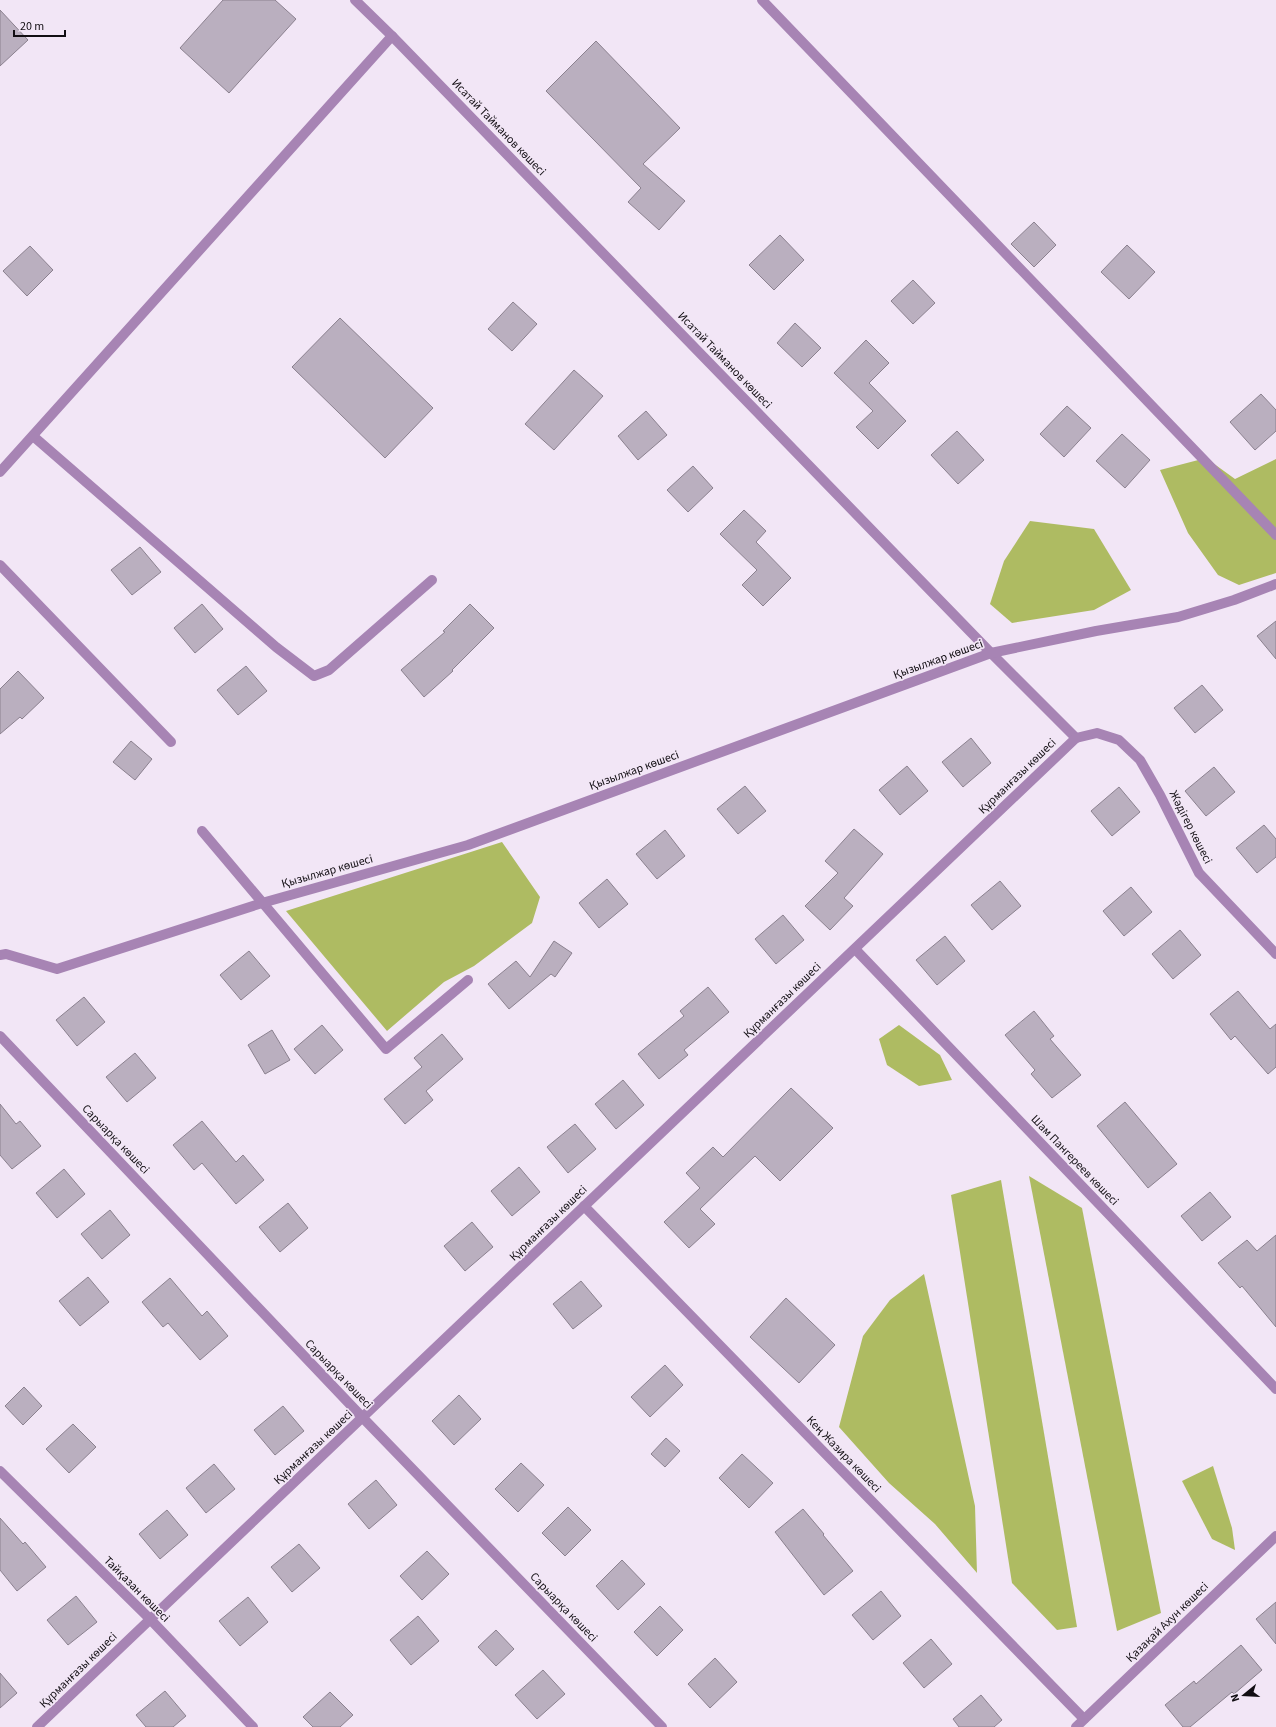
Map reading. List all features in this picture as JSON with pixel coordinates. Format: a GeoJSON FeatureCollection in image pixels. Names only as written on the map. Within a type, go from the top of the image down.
{"type":"FeatureCollection","features":[{"type":"Feature","properties":{"kind":"street","name":"Исатай Тайманов көшесі"},"geometry":{"type":"LineString","coordinates":[[355,0],[392,36],[991,654],[1076,738]]}},
{"type":"Feature","properties":{"kind":"street"},"geometry":{"type":"LineString","coordinates":[[762,0],[1276,535]]}},
{"type":"Feature","properties":{"kind":"street"},"geometry":{"type":"LineString","coordinates":[[0,472],[392,36]]}},
{"type":"Feature","properties":{"kind":"street"},"geometry":{"type":"LineString","coordinates":[[32,436],[276,647],[314,676],[329,670],[432,580]]}},
{"type":"Feature","properties":{"kind":"street"},"geometry":{"type":"LineString","coordinates":[[0,566],[171,742]]}},
{"type":"Feature","properties":{"kind":"street","name":"Қызылжар көшесі"},"geometry":{"type":"LineString","coordinates":[[0,955],[6,954],[57,969],[262,903],[468,845],[991,654],[1096,631],[1178,617],[1234,600],[1276,584]]}},
{"type":"Feature","properties":{"kind":"street","name":"Жәдігер көшесі"},"geometry":{"type":"LineString","coordinates":[[1076,738],[1097,733],[1120,740],[1140,760],[1160,795],[1199,873],[1276,954]]}},
{"type":"Feature","properties":{"kind":"street","name":"Құрманғазы көшесі"},"geometry":{"type":"LineString","coordinates":[[37,1727],[1076,738]]}},
{"type":"Feature","properties":{"kind":"street"},"geometry":{"type":"LineString","coordinates":[[202,831],[386,1048],[468,980]]}},
{"type":"Feature","properties":{"kind":"street","name":"Шам Пангереев көшесі"},"geometry":{"type":"LineString","coordinates":[[854,949],[1276,1389]]}},
{"type":"Feature","properties":{"kind":"street","name":"Сарыарқа көшесі"},"geometry":{"type":"LineString","coordinates":[[0,1036],[363,1418],[662,1727]]}},
{"type":"Feature","properties":{"kind":"street","name":"Кең Жазира көшесі"},"geometry":{"type":"LineString","coordinates":[[584,1206],[1084,1719]]}},
{"type":"Feature","properties":{"kind":"street","name":"Тайқазан көшесі"},"geometry":{"type":"LineString","coordinates":[[0,1471],[150,1619],[253,1727]]}},
{"type":"Feature","properties":{"kind":"street","name":"Қазақай Ахун көшесі"},"geometry":{"type":"LineString","coordinates":[[1076,1727],[1276,1536]]}},
{"type":"Feature","properties":{"kind":"green space"},"geometry":{"type":"Polygon","coordinates":[[[1206,458],[1235,479],[1276,459],[1276,573],[1239,585],[1218,575],[1188,533],[1160,470],[1206,458]]]}},
{"type":"Feature","properties":{"kind":"green space"},"geometry":{"type":"Polygon","coordinates":[[[1030,521],[1094,529],[1131,590],[1094,610],[1012,623],[990,604],[1004,561],[1030,521]]]}},
{"type":"Feature","properties":{"kind":"green space"},"geometry":{"type":"Polygon","coordinates":[[[502,842],[540,897],[532,923],[474,966],[444,982],[387,1031],[286,911],[502,842]]]}},
{"type":"Feature","properties":{"kind":"green space"},"geometry":{"type":"Polygon","coordinates":[[[899,1025],[940,1055],[952,1080],[919,1086],[887,1065],[879,1039],[899,1025]]]}},
{"type":"Feature","properties":{"kind":"green space"},"geometry":{"type":"Polygon","coordinates":[[[1029,1176],[1082,1208],[1161,1613],[1117,1631],[1029,1176]]]}},
{"type":"Feature","properties":{"kind":"green space"},"geometry":{"type":"Polygon","coordinates":[[[1001,1180],[1077,1627],[1057,1630],[1012,1583],[951,1195],[1001,1180]]]}},
{"type":"Feature","properties":{"kind":"green space"},"geometry":{"type":"Polygon","coordinates":[[[924,1274],[975,1506],[977,1573],[935,1524],[889,1483],[839,1427],[863,1336],[890,1300],[924,1274]]]}},
{"type":"Feature","properties":{"kind":"green space"},"geometry":{"type":"Polygon","coordinates":[[[1213,1466],[1232,1528],[1235,1550],[1212,1539],[1182,1481],[1213,1466]]]}},
{"type":"Feature","properties":{"kind":"building"},"geometry":{"type":"Polygon","coordinates":[[[223,0],[275,0],[296,19],[229,93],[180,48],[223,0]]]}},
{"type":"Feature","properties":{"kind":"building"},"geometry":{"type":"Polygon","coordinates":[[[0,10],[28,40],[0,66],[0,10]]]}},
{"type":"Feature","properties":{"kind":"building"},"geometry":{"type":"Polygon","coordinates":[[[596,41],[680,128],[643,164],[685,201],[659,230],[628,202],[641,188],[546,91],[596,41]]]}},
{"type":"Feature","properties":{"kind":"building"},"geometry":{"type":"Polygon","coordinates":[[[1034,222],[1056,245],[1034,267],[1011,244],[1034,222]]]}},
{"type":"Feature","properties":{"kind":"building"},"geometry":{"type":"Polygon","coordinates":[[[780,235],[804,260],[774,290],[749,265],[780,235]]]}},
{"type":"Feature","properties":{"kind":"building"},"geometry":{"type":"Polygon","coordinates":[[[1127,245],[1155,272],[1129,299],[1101,272],[1127,245]]]}},
{"type":"Feature","properties":{"kind":"building"},"geometry":{"type":"Polygon","coordinates":[[[30,246],[53,270],[27,296],[3,271],[30,246]]]}},
{"type":"Feature","properties":{"kind":"building"},"geometry":{"type":"Polygon","coordinates":[[[913,280],[935,303],[913,324],[891,301],[913,280]]]}},
{"type":"Feature","properties":{"kind":"building"},"geometry":{"type":"Polygon","coordinates":[[[513,302],[537,324],[512,351],[488,329],[513,302]]]}},
{"type":"Feature","properties":{"kind":"building"},"geometry":{"type":"Polygon","coordinates":[[[340,318],[433,408],[385,458],[292,367],[340,318]]]}},
{"type":"Feature","properties":{"kind":"building"},"geometry":{"type":"Polygon","coordinates":[[[795,323],[821,348],[802,367],[777,343],[795,323]]]}},
{"type":"Feature","properties":{"kind":"building"},"geometry":{"type":"Polygon","coordinates":[[[866,340],[889,363],[869,383],[906,421],[878,449],[856,427],[873,411],[834,373],[866,340]]]}},
{"type":"Feature","properties":{"kind":"building"},"geometry":{"type":"Polygon","coordinates":[[[574,370],[603,396],[554,450],[525,424],[574,370]]]}},
{"type":"Feature","properties":{"kind":"building"},"geometry":{"type":"Polygon","coordinates":[[[1261,394],[1276,410],[1276,431],[1255,450],[1230,422],[1261,394]]]}},
{"type":"Feature","properties":{"kind":"building"},"geometry":{"type":"Polygon","coordinates":[[[1067,406],[1091,428],[1064,457],[1040,434],[1067,406]]]}},
{"type":"Feature","properties":{"kind":"building"},"geometry":{"type":"Polygon","coordinates":[[[646,411],[667,435],[638,460],[618,436],[646,411]]]}},
{"type":"Feature","properties":{"kind":"building"},"geometry":{"type":"Polygon","coordinates":[[[957,431],[984,460],[958,484],[931,455],[957,431]]]}},
{"type":"Feature","properties":{"kind":"building"},"geometry":{"type":"Polygon","coordinates":[[[1122,434],[1150,460],[1125,488],[1096,461],[1122,434]]]}},
{"type":"Feature","properties":{"kind":"building"},"geometry":{"type":"Polygon","coordinates":[[[693,466],[713,488],[688,512],[667,490],[693,466]]]}},
{"type":"Feature","properties":{"kind":"building"},"geometry":{"type":"Polygon","coordinates":[[[744,510],[766,531],[756,542],[791,578],[763,606],[742,585],[757,570],[720,534],[744,510]]]}},
{"type":"Feature","properties":{"kind":"building"},"geometry":{"type":"Polygon","coordinates":[[[140,547],[161,572],[132,595],[111,570],[140,547]]]}},
{"type":"Feature","properties":{"kind":"building"},"geometry":{"type":"Polygon","coordinates":[[[202,604],[223,629],[195,653],[174,628],[202,604]]]}},
{"type":"Feature","properties":{"kind":"building"},"geometry":{"type":"Polygon","coordinates":[[[470,604],[494,628],[452,670],[453,671],[424,697],[401,670],[445,632],[443,631],[470,604]]]}},
{"type":"Feature","properties":{"kind":"building"},"geometry":{"type":"Polygon","coordinates":[[[1276,621],[1276,659],[1257,636],[1276,621]]]}},
{"type":"Feature","properties":{"kind":"building"},"geometry":{"type":"Polygon","coordinates":[[[246,666],[267,691],[238,715],[217,690],[246,666]]]}},
{"type":"Feature","properties":{"kind":"building"},"geometry":{"type":"Polygon","coordinates":[[[18,671],[44,698],[22,719],[20,717],[0,734],[0,689],[18,671]]]}},
{"type":"Feature","properties":{"kind":"building"},"geometry":{"type":"Polygon","coordinates":[[[1202,685],[1223,710],[1195,733],[1174,708],[1202,685]]]}},
{"type":"Feature","properties":{"kind":"building"},"geometry":{"type":"Polygon","coordinates":[[[971,738],[991,763],[963,787],[942,762],[971,738]]]}},
{"type":"Feature","properties":{"kind":"building"},"geometry":{"type":"Polygon","coordinates":[[[131,741],[152,759],[135,780],[113,762],[131,741]]]}},
{"type":"Feature","properties":{"kind":"building"},"geometry":{"type":"Polygon","coordinates":[[[907,766],[928,791],[900,815],[879,790],[907,766]]]}},
{"type":"Feature","properties":{"kind":"building"},"geometry":{"type":"Polygon","coordinates":[[[1214,767],[1235,792],[1206,816],[1185,791],[1214,767]]]}},
{"type":"Feature","properties":{"kind":"building"},"geometry":{"type":"Polygon","coordinates":[[[745,786],[766,811],[738,834],[717,809],[745,786]]]}},
{"type":"Feature","properties":{"kind":"building"},"geometry":{"type":"Polygon","coordinates":[[[1119,787],[1140,812],[1112,836],[1091,811],[1119,787]]]}},
{"type":"Feature","properties":{"kind":"building"},"geometry":{"type":"Polygon","coordinates":[[[1264,825],[1276,839],[1276,857],[1257,873],[1236,848],[1264,825]]]}},
{"type":"Feature","properties":{"kind":"building"},"geometry":{"type":"Polygon","coordinates":[[[854,829],[883,854],[844,898],[853,906],[830,930],[805,906],[838,873],[825,861],[854,829]]]}},
{"type":"Feature","properties":{"kind":"building"},"geometry":{"type":"Polygon","coordinates":[[[665,830],[685,856],[657,879],[636,854],[665,830]]]}},
{"type":"Feature","properties":{"kind":"building"},"geometry":{"type":"Polygon","coordinates":[[[607,879],[628,904],[599,928],[579,903],[607,879]]]}},
{"type":"Feature","properties":{"kind":"building"},"geometry":{"type":"Polygon","coordinates":[[[1000,881],[1021,906],[992,930],[971,905],[1000,881]]]}},
{"type":"Feature","properties":{"kind":"building"},"geometry":{"type":"Polygon","coordinates":[[[1131,887],[1152,912],[1124,936],[1103,911],[1131,887]]]}},
{"type":"Feature","properties":{"kind":"building"},"geometry":{"type":"Polygon","coordinates":[[[783,915],[804,940],[776,964],[755,939],[783,915]]]}},
{"type":"Feature","properties":{"kind":"building"},"geometry":{"type":"Polygon","coordinates":[[[1180,930],[1201,955],[1173,979],[1152,954],[1180,930]]]}},
{"type":"Feature","properties":{"kind":"building"},"geometry":{"type":"Polygon","coordinates":[[[945,936],[965,961],[937,985],[916,960],[945,936]]]}},
{"type":"Feature","properties":{"kind":"building"},"geometry":{"type":"Polygon","coordinates":[[[554,941],[572,953],[555,977],[551,974],[509,1009],[488,984],[516,961],[530,977],[554,941]]]}},
{"type":"Feature","properties":{"kind":"building"},"geometry":{"type":"Polygon","coordinates":[[[249,951],[270,976],[241,1000],[220,975],[249,951]]]}},
{"type":"Feature","properties":{"kind":"building"},"geometry":{"type":"Polygon","coordinates":[[[708,987],[729,1012],[684,1050],[688,1055],[659,1079],[638,1054],[684,1016],[680,1011],[708,987]]]}},
{"type":"Feature","properties":{"kind":"building"},"geometry":{"type":"Polygon","coordinates":[[[1238,991],[1270,1029],[1276,1024],[1276,1067],[1268,1074],[1235,1036],[1231,1040],[1210,1014],[1238,991]]]}},
{"type":"Feature","properties":{"kind":"building"},"geometry":{"type":"Polygon","coordinates":[[[84,997],[105,1022],[77,1046],[56,1020],[84,997]]]}},
{"type":"Feature","properties":{"kind":"building"},"geometry":{"type":"Polygon","coordinates":[[[1034,1011],[1054,1036],[1050,1039],[1081,1075],[1052,1098],[1031,1074],[1035,1070],[1005,1035],[1034,1011]]]}},
{"type":"Feature","properties":{"kind":"building"},"geometry":{"type":"Polygon","coordinates":[[[322,1025],[343,1050],[315,1074],[294,1049],[322,1025]]]}},
{"type":"Feature","properties":{"kind":"building"},"geometry":{"type":"Polygon","coordinates":[[[272,1030],[290,1060],[265,1074],[248,1045],[272,1030]]]}},
{"type":"Feature","properties":{"kind":"building"},"geometry":{"type":"Polygon","coordinates":[[[442,1034],[463,1059],[426,1091],[433,1100],[405,1124],[384,1099],[422,1067],[414,1058],[442,1034]]]}},
{"type":"Feature","properties":{"kind":"building"},"geometry":{"type":"Polygon","coordinates":[[[135,1053],[156,1078],[127,1102],[106,1077],[135,1053]]]}},
{"type":"Feature","properties":{"kind":"building"},"geometry":{"type":"Polygon","coordinates":[[[623,1080],[644,1105],[616,1129],[595,1104],[623,1080]]]}},
{"type":"Feature","properties":{"kind":"building"},"geometry":{"type":"Polygon","coordinates":[[[791,1088],[833,1128],[780,1181],[755,1156],[700,1209],[715,1224],[689,1248],[664,1222],[700,1188],[686,1173],[713,1147],[723,1157],[791,1088]]]}},
{"type":"Feature","properties":{"kind":"building"},"geometry":{"type":"Polygon","coordinates":[[[1125,1102],[1177,1164],[1148,1188],[1097,1126],[1125,1102]]]}},
{"type":"Feature","properties":{"kind":"building"},"geometry":{"type":"Polygon","coordinates":[[[0,1104],[16,1124],[20,1121],[41,1146],[12,1169],[0,1155],[0,1104]]]}},
{"type":"Feature","properties":{"kind":"building"},"geometry":{"type":"Polygon","coordinates":[[[202,1121],[236,1162],[243,1155],[264,1180],[236,1204],[202,1163],[194,1170],[173,1145],[202,1121]]]}},
{"type":"Feature","properties":{"kind":"building"},"geometry":{"type":"Polygon","coordinates":[[[575,1124],[596,1149],[568,1173],[547,1147],[575,1124]]]}},
{"type":"Feature","properties":{"kind":"building"},"geometry":{"type":"Polygon","coordinates":[[[519,1167],[540,1192],[512,1216],[491,1191],[519,1167]]]}},
{"type":"Feature","properties":{"kind":"building"},"geometry":{"type":"Polygon","coordinates":[[[64,1169],[85,1194],[57,1218],[36,1193],[64,1169]]]}},
{"type":"Feature","properties":{"kind":"building"},"geometry":{"type":"Polygon","coordinates":[[[1210,1192],[1231,1217],[1202,1241],[1181,1216],[1210,1192]]]}},
{"type":"Feature","properties":{"kind":"building"},"geometry":{"type":"Polygon","coordinates":[[[288,1203],[308,1228],[280,1252],[259,1227],[288,1203]]]}},
{"type":"Feature","properties":{"kind":"building"},"geometry":{"type":"Polygon","coordinates":[[[110,1210],[130,1235],[102,1259],[81,1234],[110,1210]]]}},
{"type":"Feature","properties":{"kind":"building"},"geometry":{"type":"Polygon","coordinates":[[[472,1222],[493,1247],[465,1271],[444,1246],[472,1222]]]}},
{"type":"Feature","properties":{"kind":"building"},"geometry":{"type":"Polygon","coordinates":[[[1276,1235],[1276,1327],[1242,1286],[1240,1288],[1218,1263],[1247,1240],[1257,1251],[1276,1235]]]}},
{"type":"Feature","properties":{"kind":"building"},"geometry":{"type":"Polygon","coordinates":[[[88,1277],[109,1302],[80,1326],[59,1301],[88,1277]]]}},
{"type":"Feature","properties":{"kind":"building"},"geometry":{"type":"Polygon","coordinates":[[[170,1278],[202,1316],[207,1311],[228,1336],[200,1360],[168,1323],[163,1327],[142,1302],[170,1278]]]}},
{"type":"Feature","properties":{"kind":"building"},"geometry":{"type":"Polygon","coordinates":[[[581,1281],[602,1306],[573,1329],[553,1304],[581,1281]]]}},
{"type":"Feature","properties":{"kind":"building"},"geometry":{"type":"Polygon","coordinates":[[[786,1298],[835,1345],[799,1383],[750,1337],[786,1298]]]}},
{"type":"Feature","properties":{"kind":"building"},"geometry":{"type":"Polygon","coordinates":[[[665,1365],[683,1385],[650,1417],[631,1397],[665,1365]]]}},
{"type":"Feature","properties":{"kind":"building"},"geometry":{"type":"Polygon","coordinates":[[[24,1387],[42,1406],[23,1425],[5,1406],[24,1387]]]}},
{"type":"Feature","properties":{"kind":"building"},"geometry":{"type":"Polygon","coordinates":[[[459,1395],[481,1419],[454,1445],[432,1421],[459,1395]]]}},
{"type":"Feature","properties":{"kind":"building"},"geometry":{"type":"Polygon","coordinates":[[[283,1406],[304,1431],[275,1455],[254,1430],[283,1406]]]}},
{"type":"Feature","properties":{"kind":"building"},"geometry":{"type":"Polygon","coordinates":[[[73,1424],[96,1447],[69,1473],[46,1449],[73,1424]]]}},
{"type":"Feature","properties":{"kind":"building"},"geometry":{"type":"Polygon","coordinates":[[[666,1438],[680,1451],[665,1467],[651,1454],[666,1438]]]}},
{"type":"Feature","properties":{"kind":"building"},"geometry":{"type":"Polygon","coordinates":[[[742,1454],[773,1483],[749,1508],[719,1478],[742,1454]]]}},
{"type":"Feature","properties":{"kind":"building"},"geometry":{"type":"Polygon","coordinates":[[[521,1463],[544,1485],[518,1512],[495,1489],[521,1463]]]}},
{"type":"Feature","properties":{"kind":"building"},"geometry":{"type":"Polygon","coordinates":[[[214,1464],[235,1489],[206,1513],[186,1488],[214,1464]]]}},
{"type":"Feature","properties":{"kind":"building"},"geometry":{"type":"Polygon","coordinates":[[[376,1480],[397,1505],[369,1529],[348,1504],[376,1480]]]}},
{"type":"Feature","properties":{"kind":"building"},"geometry":{"type":"Polygon","coordinates":[[[568,1507],[591,1530],[565,1556],[542,1533],[568,1507]]]}},
{"type":"Feature","properties":{"kind":"building"},"geometry":{"type":"Polygon","coordinates":[[[803,1509],[853,1571],[824,1595],[775,1532],[803,1509]]]}},
{"type":"Feature","properties":{"kind":"building"},"geometry":{"type":"Polygon","coordinates":[[[167,1510],[188,1535],[160,1559],[139,1534],[167,1510]]]}},
{"type":"Feature","properties":{"kind":"building"},"geometry":{"type":"Polygon","coordinates":[[[0,1518],[23,1544],[25,1542],[46,1567],[17,1591],[0,1570],[0,1518]]]}},
{"type":"Feature","properties":{"kind":"building"},"geometry":{"type":"Polygon","coordinates":[[[299,1544],[320,1568],[292,1592],[271,1567],[299,1544]]]}},
{"type":"Feature","properties":{"kind":"building"},"geometry":{"type":"Polygon","coordinates":[[[427,1551],[449,1574],[422,1600],[400,1576],[427,1551]]]}},
{"type":"Feature","properties":{"kind":"building"},"geometry":{"type":"Polygon","coordinates":[[[622,1560],[645,1584],[618,1610],[596,1586],[622,1560]]]}},
{"type":"Feature","properties":{"kind":"building"},"geometry":{"type":"Polygon","coordinates":[[[881,1591],[901,1616],[873,1640],[852,1615],[881,1591]]]}},
{"type":"Feature","properties":{"kind":"building"},"geometry":{"type":"Polygon","coordinates":[[[76,1596],[97,1622],[68,1645],[47,1620],[76,1596]]]}},
{"type":"Feature","properties":{"kind":"building"},"geometry":{"type":"Polygon","coordinates":[[[248,1597],[268,1622],[240,1646],[219,1621],[248,1597]]]}},
{"type":"Feature","properties":{"kind":"building"},"geometry":{"type":"Polygon","coordinates":[[[1276,1602],[1276,1644],[1256,1619],[1276,1602]]]}},
{"type":"Feature","properties":{"kind":"building"},"geometry":{"type":"Polygon","coordinates":[[[660,1606],[683,1630],[657,1656],[634,1632],[660,1606]]]}},
{"type":"Feature","properties":{"kind":"building"},"geometry":{"type":"Polygon","coordinates":[[[418,1616],[439,1641],[411,1665],[390,1640],[418,1616]]]}},
{"type":"Feature","properties":{"kind":"building"},"geometry":{"type":"Polygon","coordinates":[[[496,1630],[514,1649],[496,1666],[478,1647],[496,1630]]]}},
{"type":"Feature","properties":{"kind":"building"},"geometry":{"type":"Polygon","coordinates":[[[931,1639],[952,1664],[924,1688],[903,1663],[931,1639]]]}},
{"type":"Feature","properties":{"kind":"building"},"geometry":{"type":"Polygon","coordinates":[[[1241,1645],[1262,1670],[1234,1694],[1232,1692],[1190,1727],[1183,1727],[1165,1705],[1194,1681],[1196,1684],[1241,1645]]]}},
{"type":"Feature","properties":{"kind":"building"},"geometry":{"type":"Polygon","coordinates":[[[715,1658],[737,1682],[710,1708],[688,1684],[715,1658]]]}},
{"type":"Feature","properties":{"kind":"building"},"geometry":{"type":"Polygon","coordinates":[[[543,1670],[565,1694],[537,1719],[515,1695],[543,1670]]]}},
{"type":"Feature","properties":{"kind":"building"},"geometry":{"type":"Polygon","coordinates":[[[0,1673],[17,1693],[0,1708],[0,1673]]]}},
{"type":"Feature","properties":{"kind":"building"},"geometry":{"type":"Polygon","coordinates":[[[165,1691],[186,1716],[173,1727],[146,1727],[136,1715],[165,1691]]]}},
{"type":"Feature","properties":{"kind":"building"},"geometry":{"type":"Polygon","coordinates":[[[330,1692],[353,1715],[340,1727],[313,1727],[303,1717],[330,1692]]]}},
{"type":"Feature","properties":{"kind":"building"},"geometry":{"type":"Polygon","coordinates":[[[981,1695],[1002,1720],[994,1727],[959,1727],[953,1719],[981,1695]]]}}]}
